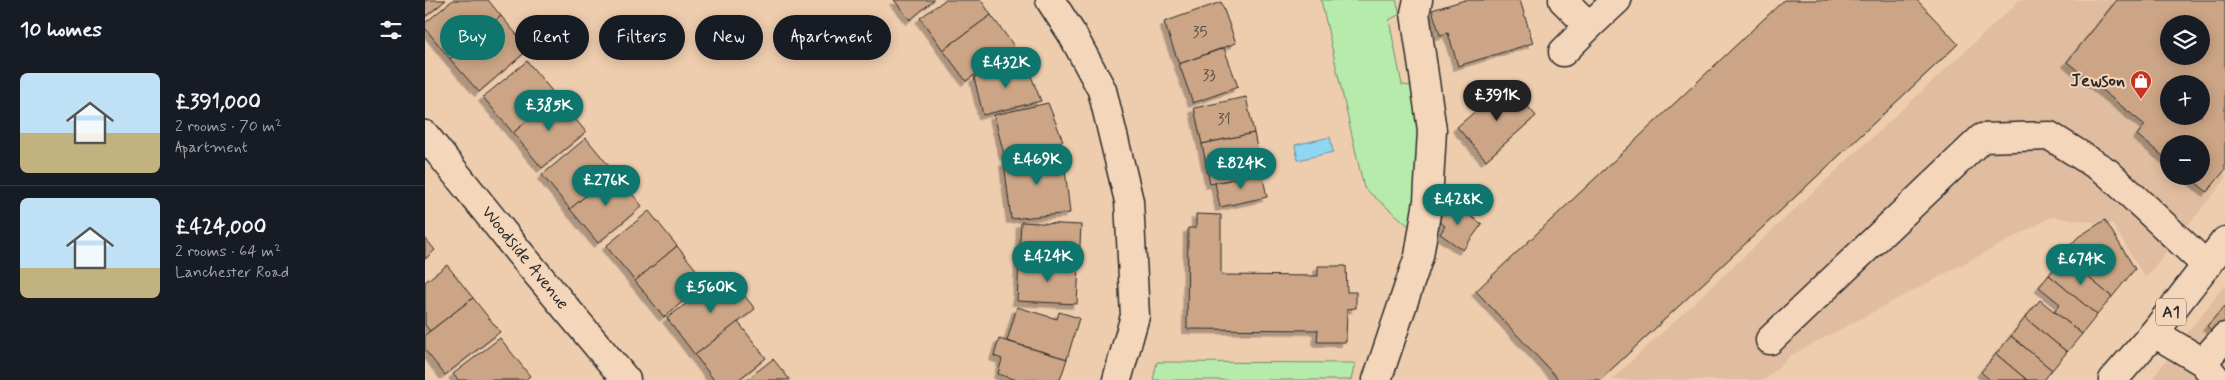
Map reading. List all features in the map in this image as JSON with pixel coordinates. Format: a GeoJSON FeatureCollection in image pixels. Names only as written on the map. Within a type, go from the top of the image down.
{"type":"FeatureCollection","features":[{"type":"Feature","properties":{"kind":"main road"},"geometry":{"type":"LineString","coordinates":[[1050,0],[1072,34],[1102,90],[1129,201],[1135,316],[1117,380]]}},
{"type":"Feature","properties":{"kind":"main road"},"geometry":{"type":"LineString","coordinates":[[1377,380],[1419,256],[1428,200],[1432,130],[1415,13],[1418,0]]}},
{"type":"Feature","properties":{"kind":"main road"},"geometry":{"type":"LineString","coordinates":[[1563,0],[1589,26]]}},
{"type":"Feature","properties":{"kind":"main road"},"geometry":{"type":"LineString","coordinates":[[1563,52],[1617,0]]}},
{"type":"Feature","properties":{"kind":"main road","name":"Woodside Avenue"},"geometry":{"type":"LineString","coordinates":[[425,135],[518,251],[626,380]]}},
{"type":"Feature","properties":{"kind":"main road"},"geometry":{"type":"LineString","coordinates":[[1770,340],[1983,138],[2049,136],[2107,172],[2207,266]]}},
{"type":"Feature","properties":{"kind":"main road","name":"A1"},"geometry":{"type":"LineString","coordinates":[[2113,380],[2155,333],[2225,241]]}},
{"type":"Feature","properties":{"kind":"main road"},"geometry":{"type":"LineString","coordinates":[[2155,333],[2210,371],[2225,337]]}},
{"type":"Feature","properties":{"kind":"shaded area"},"geometry":{"type":"Polygon","coordinates":[[[2020,0],[2225,0],[2225,180],[2145,278],[2112,223],[2052,217],[1790,356],[1764,380],[1611,380],[2020,0]]]}},
{"type":"Feature","properties":{"kind":"shaded area"},"geometry":{"type":"Polygon","coordinates":[[[2225,285],[2225,380],[2155,380],[2153,378],[2225,285]]]}},
{"type":"Feature","properties":{"kind":"green space"},"geometry":{"type":"Polygon","coordinates":[[[1321,0],[1396,0],[1400,14],[1389,20],[1402,85],[1420,87],[1415,231],[1364,188],[1321,0]]]}},
{"type":"Feature","properties":{"kind":"green space"},"geometry":{"type":"Polygon","coordinates":[[[1157,362],[1355,363],[1351,380],[1153,380],[1157,362]]]}},
{"type":"Feature","properties":{"kind":"water"},"geometry":{"type":"Polygon","coordinates":[[[1330,137],[1333,152],[1298,160],[1295,145],[1330,137]]]}},
{"type":"Feature","properties":{"kind":"building"},"geometry":{"type":"Polygon","coordinates":[[[425,0],[446,0],[425,17],[425,0]]]}},
{"type":"Feature","properties":{"kind":"building"},"geometry":{"type":"Polygon","coordinates":[[[453,0],[488,0],[500,15],[440,15],[440,47],[425,28],[425,23],[453,0]]]}},
{"type":"Feature","properties":{"kind":"building"},"geometry":{"type":"Polygon","coordinates":[[[894,0],[934,0],[910,20],[894,0]]]}},
{"type":"Feature","properties":{"kind":"building"},"geometry":{"type":"Polygon","coordinates":[[[945,0],[981,0],[991,15],[943,50],[920,18],[945,0]]]}},
{"type":"Feature","properties":{"kind":"building"},"geometry":{"type":"Polygon","coordinates":[[[1465,0],[1520,0],[1533,43],[1458,66],[1448,33],[1440,35],[1432,10],[1465,0]]]}},
{"type":"Feature","properties":{"kind":"building"},"geometry":{"type":"Polygon","coordinates":[[[1784,0],[1917,0],[1958,44],[1600,380],[1559,380],[1476,291],[1784,0]]]}},
{"type":"Feature","properties":{"kind":"building","name":"Jewson"},"geometry":{"type":"Polygon","coordinates":[[[2117,0],[2225,0],[2225,170],[2207,192],[2199,185],[2210,185],[2210,135],[2160,135],[2160,154],[2137,135],[2145,125],[2067,62],[2117,0]]]}},
{"type":"Feature","properties":{"kind":"building"},"geometry":{"type":"Polygon","coordinates":[[[1221,2],[1236,43],[1179,64],[1164,22],[1221,2]]]}},
{"type":"Feature","properties":{"kind":"building"},"geometry":{"type":"Polygon","coordinates":[[[991,15],[1014,46],[966,81],[943,50],[991,15]]]}},
{"type":"Feature","properties":{"kind":"building"},"geometry":{"type":"Polygon","coordinates":[[[505,21],[515,32],[516,60],[479,92],[451,60],[505,60],[505,21]]]}},
{"type":"Feature","properties":{"kind":"building"},"geometry":{"type":"Polygon","coordinates":[[[1224,48],[1238,87],[1193,103],[1179,64],[1224,48]]]}},
{"type":"Feature","properties":{"kind":"building"},"geometry":{"type":"Polygon","coordinates":[[[527,61],[556,96],[513,133],[483,97],[527,61]]]}},
{"type":"Feature","properties":{"kind":"building"},"geometry":{"type":"Polygon","coordinates":[[[1025,61],[1041,101],[983,115],[974,77],[1025,61]]]}},
{"type":"Feature","properties":{"kind":"building"},"geometry":{"type":"Polygon","coordinates":[[[1508,83],[1536,116],[1486,160],[1457,127],[1508,83]]]}},
{"type":"Feature","properties":{"kind":"building"},"geometry":{"type":"Polygon","coordinates":[[[556,96],[586,132],[542,168],[513,133],[556,96]]]}},
{"type":"Feature","properties":{"kind":"building"},"geometry":{"type":"Polygon","coordinates":[[[1246,97],[1254,133],[1202,144],[1194,108],[1246,97]]]}},
{"type":"Feature","properties":{"kind":"building"},"geometry":{"type":"Polygon","coordinates":[[[1048,103],[1063,141],[1004,155],[994,115],[1048,103]]]}},
{"type":"Feature","properties":{"kind":"building"},"geometry":{"type":"Polygon","coordinates":[[[1254,133],[1262,173],[1210,184],[1202,144],[1254,133]]]}},
{"type":"Feature","properties":{"kind":"building"},"geometry":{"type":"Polygon","coordinates":[[[586,138],[614,172],[570,209],[542,175],[586,138]]]}},
{"type":"Feature","properties":{"kind":"building"},"geometry":{"type":"Polygon","coordinates":[[[1063,152],[1070,213],[1011,219],[1004,162],[1063,152]]]}},
{"type":"Feature","properties":{"kind":"building"},"geometry":{"type":"Polygon","coordinates":[[[614,172],[642,206],[598,243],[570,209],[614,172]]]}},
{"type":"Feature","properties":{"kind":"building"},"geometry":{"type":"Polygon","coordinates":[[[1262,173],[1267,197],[1220,207],[1215,183],[1262,173]]]}},
{"type":"Feature","properties":{"kind":"building"},"geometry":{"type":"Polygon","coordinates":[[[1450,202],[1482,224],[1463,250],[1440,234],[1445,226],[1437,220],[1450,202]]]}},
{"type":"Feature","properties":{"kind":"building"},"geometry":{"type":"Polygon","coordinates":[[[649,211],[677,246],[635,281],[606,246],[649,211]]]}},
{"type":"Feature","properties":{"kind":"building"},"geometry":{"type":"Polygon","coordinates":[[[1196,214],[1221,215],[1221,275],[1318,276],[1318,266],[1346,266],[1347,292],[1356,292],[1356,308],[1347,309],[1346,342],[1317,342],[1318,330],[1187,329],[1188,228],[1196,228],[1196,214]]]}},
{"type":"Feature","properties":{"kind":"building"},"geometry":{"type":"Polygon","coordinates":[[[2105,220],[2135,269],[2112,297],[2084,274],[2092,265],[2069,247],[2078,237],[2105,220]]]}},
{"type":"Feature","properties":{"kind":"building"},"geometry":{"type":"Polygon","coordinates":[[[1021,222],[1081,225],[1079,265],[1019,262],[1021,222]]]}},
{"type":"Feature","properties":{"kind":"building"},"geometry":{"type":"Polygon","coordinates":[[[425,238],[435,250],[425,259],[425,238]]]}},
{"type":"Feature","properties":{"kind":"building"},"geometry":{"type":"Polygon","coordinates":[[[677,246],[706,282],[664,317],[635,281],[677,246]]]}},
{"type":"Feature","properties":{"kind":"building"},"geometry":{"type":"Polygon","coordinates":[[[2064,257],[2112,297],[2097,315],[2049,275],[2064,257]]]}},
{"type":"Feature","properties":{"kind":"building"},"geometry":{"type":"Polygon","coordinates":[[[1019,262],[1079,265],[1077,304],[1017,301],[1019,262]]]}},
{"type":"Feature","properties":{"kind":"building"},"geometry":{"type":"Polygon","coordinates":[[[447,265],[473,298],[430,331],[425,325],[425,282],[447,265]]]}},
{"type":"Feature","properties":{"kind":"building"},"geometry":{"type":"Polygon","coordinates":[[[727,273],[755,309],[695,355],[667,318],[727,273]]]}},
{"type":"Feature","properties":{"kind":"building"},"geometry":{"type":"Polygon","coordinates":[[[2049,275],[2097,315],[2082,334],[2054,311],[2060,304],[2039,287],[2049,275]]]}},
{"type":"Feature","properties":{"kind":"building"},"geometry":{"type":"Polygon","coordinates":[[[473,298],[500,332],[445,375],[425,350],[425,335],[473,298]]]}},
{"type":"Feature","properties":{"kind":"building"},"geometry":{"type":"Polygon","coordinates":[[[2040,300],[2082,334],[2067,352],[2025,318],[2040,300]]]}},
{"type":"Feature","properties":{"kind":"building"},"geometry":{"type":"Polygon","coordinates":[[[2225,306],[2225,343],[2207,326],[2225,306]]]}},
{"type":"Feature","properties":{"kind":"building"},"geometry":{"type":"Polygon","coordinates":[[[1017,307],[1057,319],[1059,312],[1079,318],[1067,359],[1007,341],[1017,307]]]}},
{"type":"Feature","properties":{"kind":"building"},"geometry":{"type":"Polygon","coordinates":[[[2025,318],[2067,352],[2052,370],[2011,336],[2025,318]]]}},
{"type":"Feature","properties":{"kind":"building"},"geometry":{"type":"Polygon","coordinates":[[[738,322],[766,358],[738,380],[714,380],[695,355],[738,322]]]}},
{"type":"Feature","properties":{"kind":"building"},"geometry":{"type":"Polygon","coordinates":[[[2011,336],[2052,370],[2044,380],[2027,380],[1996,354],[2011,336]]]}},
{"type":"Feature","properties":{"kind":"building"},"geometry":{"type":"Polygon","coordinates":[[[500,338],[530,376],[525,380],[458,380],[453,374],[500,338]]]}},
{"type":"Feature","properties":{"kind":"building"},"geometry":{"type":"Polygon","coordinates":[[[999,339],[1067,359],[1060,380],[1017,380],[998,374],[1002,359],[994,356],[999,339]]]}},
{"type":"Feature","properties":{"kind":"building"},"geometry":{"type":"Polygon","coordinates":[[[1996,354],[2027,380],[1990,380],[1981,372],[1996,354]]]}},
{"type":"Feature","properties":{"kind":"building"},"geometry":{"type":"Polygon","coordinates":[[[773,359],[790,380],[746,380],[773,359]]]}},
{"type":"Feature","properties":{"kind":"place","name":"Jewson"},"geometry":{"type":"Point","coordinates":[2141,100]}}]}
